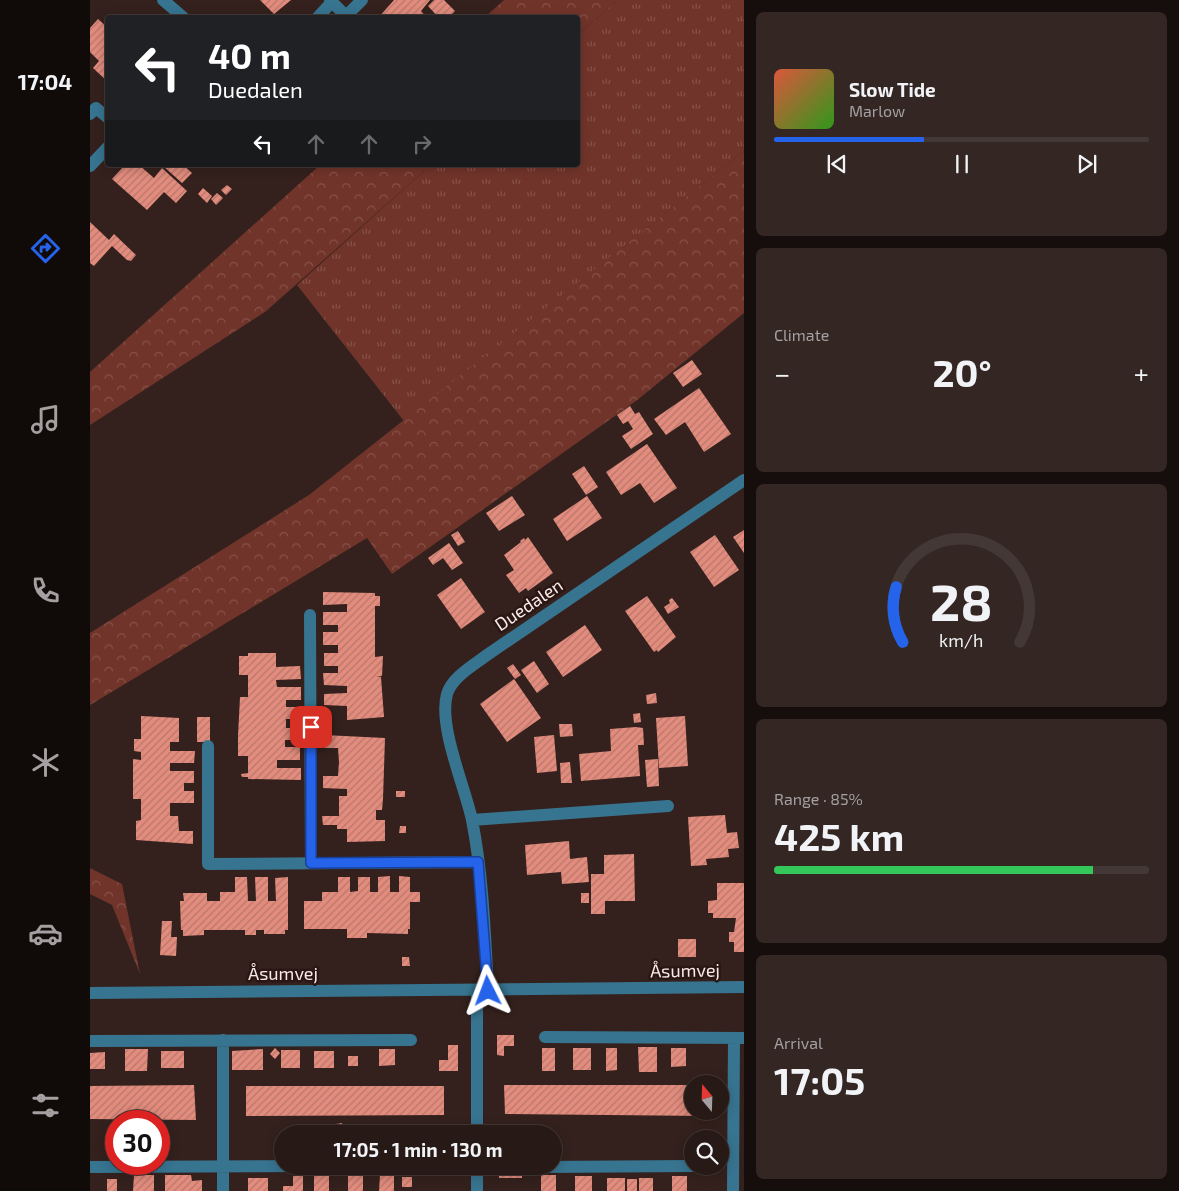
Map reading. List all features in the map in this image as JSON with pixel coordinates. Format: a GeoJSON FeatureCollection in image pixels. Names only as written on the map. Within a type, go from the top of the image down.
{"type":"FeatureCollection","features":[{"type":"Feature","properties":{"kind":"street"},"geometry":{"type":"LineString","coordinates":[[163,0],[180,15]]}},
{"type":"Feature","properties":{"kind":"street"},"geometry":{"type":"LineString","coordinates":[[347,15],[362,0]]}},
{"type":"Feature","properties":{"kind":"street"},"geometry":{"type":"LineString","coordinates":[[319,15],[331,1],[345,15]]}},
{"type":"Feature","properties":{"kind":"street"},"geometry":{"type":"LineString","coordinates":[[90,114],[96,108],[105,116]]}},
{"type":"Feature","properties":{"kind":"street"},"geometry":{"type":"LineString","coordinates":[[90,166],[105,150]]}},
{"type":"Feature","properties":{"kind":"street","name":"Duedalen"},"geometry":{"type":"LineString","coordinates":[[482,991],[478,862],[472,820],[446,721],[448,692],[456,679],[495,650],[744,480]]}},
{"type":"Feature","properties":{"kind":"street"},"geometry":{"type":"LineString","coordinates":[[310,615],[311,863]]}},
{"type":"Feature","properties":{"kind":"street"},"geometry":{"type":"LineString","coordinates":[[208,746],[208,864],[478,862]]}},
{"type":"Feature","properties":{"kind":"street"},"geometry":{"type":"LineString","coordinates":[[472,820],[668,806]]}},
{"type":"Feature","properties":{"kind":"street","name":"Åsumvej"},"geometry":{"type":"LineString","coordinates":[[90,993],[482,991],[744,987]]}},
{"type":"Feature","properties":{"kind":"street"},"geometry":{"type":"LineString","coordinates":[[477,1125],[482,991]]}},
{"type":"Feature","properties":{"kind":"street"},"geometry":{"type":"LineString","coordinates":[[545,1037],[739,1038],[733,1191]]}},
{"type":"Feature","properties":{"kind":"street"},"geometry":{"type":"LineString","coordinates":[[90,1040],[411,1040]]}},
{"type":"Feature","properties":{"kind":"street"},"geometry":{"type":"LineString","coordinates":[[223,1040],[223,1191]]}},
{"type":"Feature","properties":{"kind":"street"},"geometry":{"type":"LineString","coordinates":[[90,1166],[274,1166]]}},
{"type":"Feature","properties":{"kind":"street"},"geometry":{"type":"LineString","coordinates":[[562,1167],[684,1166]]}},
{"type":"Feature","properties":{"kind":"street"},"geometry":{"type":"LineString","coordinates":[[477,1175],[477,1191]]}},
{"type":"Feature","properties":{"kind":"green space"},"geometry":{"type":"Polygon","coordinates":[[[504,0],[617,0],[580,33],[580,15],[487,15],[504,0]]]}},
{"type":"Feature","properties":{"kind":"green space"},"geometry":{"type":"Polygon","coordinates":[[[617,0],[744,0],[744,151],[404,421],[297,285],[429,167],[580,167],[580,33],[617,0]]]}},
{"type":"Feature","properties":{"kind":"green space"},"geometry":{"type":"Polygon","coordinates":[[[744,151],[744,313],[636,401],[392,574],[367,538],[90,705],[90,633],[309,495],[744,151]]]}},
{"type":"Feature","properties":{"kind":"green space"},"geometry":{"type":"Polygon","coordinates":[[[318,167],[429,167],[265,312],[90,425],[90,372],[318,167]]]}},
{"type":"Feature","properties":{"kind":"green space"},"geometry":{"type":"Polygon","coordinates":[[[90,868],[122,884],[140,974],[112,905],[90,894],[90,868]]]}},
{"type":"Feature","properties":{"kind":"building"},"geometry":{"type":"Polygon","coordinates":[[[260,0],[291,0],[274,14],[260,0]]]}},
{"type":"Feature","properties":{"kind":"building"},"geometry":{"type":"Polygon","coordinates":[[[394,0],[430,0],[421,11],[424,15],[381,15],[394,0]]]}},
{"type":"Feature","properties":{"kind":"building"},"geometry":{"type":"Polygon","coordinates":[[[434,0],[444,0],[455,11],[451,15],[436,15],[428,6],[434,0]]]}},
{"type":"Feature","properties":{"kind":"building"},"geometry":{"type":"Polygon","coordinates":[[[98,19],[105,25],[105,79],[93,68],[99,61],[90,52],[90,28],[98,19]]]}},
{"type":"Feature","properties":{"kind":"building"},"geometry":{"type":"Polygon","coordinates":[[[123,167],[141,167],[154,178],[162,168],[187,191],[176,203],[164,192],[147,210],[112,179],[123,167]]]}},
{"type":"Feature","properties":{"kind":"building"},"geometry":{"type":"Polygon","coordinates":[[[164,167],[185,167],[192,173],[182,183],[164,167]]]}},
{"type":"Feature","properties":{"kind":"building"},"geometry":{"type":"Polygon","coordinates":[[[227,185],[232,189],[226,195],[221,190],[227,185]]]}},
{"type":"Feature","properties":{"kind":"building"},"geometry":{"type":"Polygon","coordinates":[[[203,188],[212,196],[207,203],[198,194],[203,188]]]}},
{"type":"Feature","properties":{"kind":"building"},"geometry":{"type":"Polygon","coordinates":[[[217,193],[223,198],[216,205],[211,199],[217,193]]]}},
{"type":"Feature","properties":{"kind":"building"},"geometry":{"type":"Polygon","coordinates":[[[90,222],[109,240],[114,234],[136,255],[131,261],[127,260],[112,246],[94,266],[90,263],[90,222]]]}},
{"type":"Feature","properties":{"kind":"building"},"geometry":{"type":"Polygon","coordinates":[[[692,360],[702,374],[683,387],[673,373],[692,360]]]}},
{"type":"Feature","properties":{"kind":"building"},"geometry":{"type":"Polygon","coordinates":[[[699,388],[731,434],[704,452],[685,422],[666,435],[654,419],[699,388]]]}},
{"type":"Feature","properties":{"kind":"building"},"geometry":{"type":"Polygon","coordinates":[[[630,406],[635,414],[639,412],[653,434],[631,449],[622,436],[633,429],[628,421],[623,424],[617,415],[630,406]]]}},
{"type":"Feature","properties":{"kind":"building"},"geometry":{"type":"Polygon","coordinates":[[[647,444],[677,488],[654,503],[640,483],[621,495],[606,472],[647,444]]]}},
{"type":"Feature","properties":{"kind":"building"},"geometry":{"type":"Polygon","coordinates":[[[584,466],[598,487],[586,495],[572,474],[584,466]]]}},
{"type":"Feature","properties":{"kind":"building"},"geometry":{"type":"Polygon","coordinates":[[[512,496],[525,515],[499,531],[486,513],[512,496]]]}},
{"type":"Feature","properties":{"kind":"building"},"geometry":{"type":"Polygon","coordinates":[[[587,496],[602,518],[567,541],[553,519],[587,496]]]}},
{"type":"Feature","properties":{"kind":"building"},"geometry":{"type":"Polygon","coordinates":[[[744,530],[744,553],[733,537],[744,530]]]}},
{"type":"Feature","properties":{"kind":"building"},"geometry":{"type":"Polygon","coordinates":[[[458,531],[465,542],[458,546],[451,535],[458,531]]]}},
{"type":"Feature","properties":{"kind":"building"},"geometry":{"type":"Polygon","coordinates":[[[715,535],[739,570],[714,587],[690,552],[715,535]]]}},
{"type":"Feature","properties":{"kind":"building"},"geometry":{"type":"Polygon","coordinates":[[[528,537],[553,573],[528,591],[526,588],[519,593],[506,575],[514,570],[504,555],[524,538],[525,540],[528,537]]]}},
{"type":"Feature","properties":{"kind":"building"},"geometry":{"type":"Polygon","coordinates":[[[449,543],[463,563],[452,570],[443,558],[433,565],[428,558],[449,543]]]}},
{"type":"Feature","properties":{"kind":"building"},"geometry":{"type":"Polygon","coordinates":[[[461,578],[485,612],[461,629],[437,595],[461,578]]]}},
{"type":"Feature","properties":{"kind":"building"},"geometry":{"type":"Polygon","coordinates":[[[323,592],[375,593],[375,596],[380,596],[380,606],[375,606],[375,657],[383,656],[382,676],[376,677],[381,677],[384,717],[347,720],[347,706],[324,705],[324,694],[347,693],[347,686],[324,685],[323,673],[338,673],[338,666],[324,666],[324,653],[338,653],[338,645],[323,645],[323,632],[338,632],[338,625],[323,625],[323,612],[347,612],[347,604],[323,605],[323,592]]]}},
{"type":"Feature","properties":{"kind":"building"},"geometry":{"type":"Polygon","coordinates":[[[647,596],[676,637],[658,652],[657,650],[654,652],[625,611],[647,596]]]}},
{"type":"Feature","properties":{"kind":"building"},"geometry":{"type":"Polygon","coordinates":[[[672,598],[679,607],[668,614],[664,607],[670,603],[669,600],[672,598]]]}},
{"type":"Feature","properties":{"kind":"building"},"geometry":{"type":"Polygon","coordinates":[[[585,625],[602,650],[563,677],[546,652],[585,625]]]}},
{"type":"Feature","properties":{"kind":"building"},"geometry":{"type":"Polygon","coordinates":[[[248,653],[276,653],[276,667],[300,666],[301,679],[276,680],[277,687],[301,687],[301,700],[286,700],[286,707],[301,707],[301,719],[286,719],[286,728],[301,728],[301,740],[285,740],[285,747],[300,747],[300,760],[277,760],[277,768],[301,768],[301,780],[248,779],[248,777],[242,777],[241,774],[248,773],[248,756],[238,756],[240,697],[248,697],[248,675],[239,675],[239,656],[248,656],[248,653]]]}},
{"type":"Feature","properties":{"kind":"building"},"geometry":{"type":"Polygon","coordinates":[[[534,661],[549,684],[537,693],[521,670],[534,661]]]}},
{"type":"Feature","properties":{"kind":"building"},"geometry":{"type":"Polygon","coordinates":[[[513,664],[521,675],[515,679],[507,668],[513,664]]]}},
{"type":"Feature","properties":{"kind":"building"},"geometry":{"type":"Polygon","coordinates":[[[514,679],[541,718],[507,742],[480,704],[514,679]]]}},
{"type":"Feature","properties":{"kind":"building"},"geometry":{"type":"Polygon","coordinates":[[[656,693],[657,703],[647,704],[646,695],[656,693]]]}},
{"type":"Feature","properties":{"kind":"building"},"geometry":{"type":"Polygon","coordinates":[[[640,713],[641,722],[634,723],[633,714],[640,713]]]}},
{"type":"Feature","properties":{"kind":"building"},"geometry":{"type":"Polygon","coordinates":[[[141,716],[179,718],[179,742],[170,742],[170,751],[195,751],[194,763],[170,763],[170,771],[194,771],[194,783],[184,783],[184,791],[194,791],[194,803],[170,803],[170,816],[178,816],[179,831],[193,831],[193,844],[136,840],[136,821],[141,820],[141,799],[133,799],[133,759],[141,760],[141,752],[134,751],[134,739],[141,739],[141,716]]]}},
{"type":"Feature","properties":{"kind":"building"},"geometry":{"type":"Polygon","coordinates":[[[685,716],[688,766],[659,768],[656,718],[685,716]]]}},
{"type":"Feature","properties":{"kind":"building"},"geometry":{"type":"Polygon","coordinates":[[[197,717],[210,717],[210,742],[197,742],[197,717]]]}},
{"type":"Feature","properties":{"kind":"building"},"geometry":{"type":"Polygon","coordinates":[[[559,724],[572,724],[573,736],[560,737],[559,724]]]}},
{"type":"Feature","properties":{"kind":"building"},"geometry":{"type":"Polygon","coordinates":[[[643,728],[644,745],[638,745],[640,776],[581,781],[579,754],[611,751],[610,729],[643,728]]]}},
{"type":"Feature","properties":{"kind":"building"},"geometry":{"type":"Polygon","coordinates":[[[324,735],[385,738],[382,810],[376,810],[376,820],[385,820],[385,841],[347,842],[347,829],[337,829],[337,825],[323,825],[322,816],[339,816],[339,796],[347,796],[347,789],[323,788],[323,776],[338,776],[339,762],[338,748],[324,748],[324,735]]]}},
{"type":"Feature","properties":{"kind":"building"},"geometry":{"type":"Polygon","coordinates":[[[554,735],[557,771],[537,773],[534,737],[554,735]]]}},
{"type":"Feature","properties":{"kind":"building"},"geometry":{"type":"Polygon","coordinates":[[[658,759],[659,786],[647,787],[645,760],[658,759]]]}},
{"type":"Feature","properties":{"kind":"building"},"geometry":{"type":"Polygon","coordinates":[[[570,762],[572,783],[561,783],[560,763],[570,762]]]}},
{"type":"Feature","properties":{"kind":"building"},"geometry":{"type":"Polygon","coordinates":[[[396,791],[405,791],[405,797],[396,797],[396,791]]]}},
{"type":"Feature","properties":{"kind":"building"},"geometry":{"type":"Polygon","coordinates":[[[725,815],[727,833],[737,832],[739,848],[728,849],[729,857],[706,859],[707,865],[691,866],[688,817],[725,815]]]}},
{"type":"Feature","properties":{"kind":"building"},"geometry":{"type":"Polygon","coordinates":[[[400,826],[406,826],[406,833],[399,833],[400,826]]]}},
{"type":"Feature","properties":{"kind":"building"},"geometry":{"type":"Polygon","coordinates":[[[569,841],[570,859],[587,857],[589,882],[562,884],[561,872],[527,875],[525,845],[569,841]]]}},
{"type":"Feature","properties":{"kind":"building"},"geometry":{"type":"Polygon","coordinates":[[[634,854],[635,901],[605,901],[605,914],[591,914],[591,874],[604,874],[604,855],[634,854]]]}},
{"type":"Feature","properties":{"kind":"building"},"geometry":{"type":"Polygon","coordinates":[[[390,876],[390,892],[399,892],[399,876],[410,877],[410,892],[420,892],[420,902],[410,902],[410,929],[408,929],[408,934],[367,933],[367,938],[347,938],[347,929],[304,929],[304,901],[322,901],[322,892],[338,892],[338,877],[350,877],[350,892],[358,891],[358,877],[370,877],[370,892],[378,892],[378,877],[390,876]]]}},
{"type":"Feature","properties":{"kind":"building"},"geometry":{"type":"Polygon","coordinates":[[[235,877],[247,877],[248,901],[256,901],[255,877],[268,877],[268,901],[276,901],[275,878],[288,877],[288,930],[285,930],[285,934],[264,934],[264,930],[256,930],[256,935],[245,935],[245,930],[204,930],[204,935],[183,936],[180,901],[184,901],[183,893],[207,893],[207,901],[220,901],[220,892],[235,892],[235,877]]]}},
{"type":"Feature","properties":{"kind":"building"},"geometry":{"type":"Polygon","coordinates":[[[717,883],[744,883],[744,952],[734,952],[734,942],[729,942],[729,932],[734,932],[736,918],[713,918],[713,913],[708,913],[708,901],[717,900],[717,883]]]}},
{"type":"Feature","properties":{"kind":"building"},"geometry":{"type":"Polygon","coordinates":[[[581,893],[589,893],[589,903],[581,903],[581,893]]]}},
{"type":"Feature","properties":{"kind":"building"},"geometry":{"type":"Polygon","coordinates":[[[162,921],[172,921],[171,937],[177,937],[176,956],[160,955],[162,921]]]}},
{"type":"Feature","properties":{"kind":"building"},"geometry":{"type":"Polygon","coordinates":[[[678,939],[696,939],[696,957],[678,957],[678,939]]]}},
{"type":"Feature","properties":{"kind":"building"},"geometry":{"type":"Polygon","coordinates":[[[402,957],[409,957],[410,966],[402,966],[402,957]]]}},
{"type":"Feature","properties":{"kind":"building"},"geometry":{"type":"Polygon","coordinates":[[[497,1035],[514,1035],[514,1046],[504,1046],[504,1056],[497,1055],[497,1035]]]}},
{"type":"Feature","properties":{"kind":"building"},"geometry":{"type":"Polygon","coordinates":[[[448,1045],[458,1045],[458,1071],[439,1071],[439,1060],[448,1060],[448,1045]]]}},
{"type":"Feature","properties":{"kind":"building"},"geometry":{"type":"Polygon","coordinates":[[[638,1047],[657,1047],[657,1072],[639,1072],[638,1047]]]}},
{"type":"Feature","properties":{"kind":"building"},"geometry":{"type":"Polygon","coordinates":[[[275,1048],[280,1053],[275,1059],[270,1054],[275,1048]]]}},
{"type":"Feature","properties":{"kind":"building"},"geometry":{"type":"Polygon","coordinates":[[[542,1048],[555,1048],[555,1071],[542,1071],[542,1048]]]}},
{"type":"Feature","properties":{"kind":"building"},"geometry":{"type":"Polygon","coordinates":[[[573,1048],[591,1048],[591,1070],[573,1070],[573,1048]]]}},
{"type":"Feature","properties":{"kind":"building"},"geometry":{"type":"Polygon","coordinates":[[[606,1048],[617,1048],[617,1070],[606,1071],[606,1048]]]}},
{"type":"Feature","properties":{"kind":"building"},"geometry":{"type":"Polygon","coordinates":[[[671,1048],[686,1048],[686,1066],[671,1067],[671,1048]]]}},
{"type":"Feature","properties":{"kind":"building"},"geometry":{"type":"Polygon","coordinates":[[[125,1049],[148,1049],[147,1071],[125,1071],[125,1049]]]}},
{"type":"Feature","properties":{"kind":"building"},"geometry":{"type":"Polygon","coordinates":[[[263,1049],[263,1070],[232,1070],[232,1051],[263,1049]]]}},
{"type":"Feature","properties":{"kind":"building"},"geometry":{"type":"Polygon","coordinates":[[[379,1049],[395,1049],[395,1065],[379,1066],[379,1049]]]}},
{"type":"Feature","properties":{"kind":"building"},"geometry":{"type":"Polygon","coordinates":[[[281,1050],[300,1050],[300,1068],[281,1068],[281,1050]]]}},
{"type":"Feature","properties":{"kind":"building"},"geometry":{"type":"Polygon","coordinates":[[[161,1051],[184,1051],[184,1068],[161,1068],[161,1051]]]}},
{"type":"Feature","properties":{"kind":"building"},"geometry":{"type":"Polygon","coordinates":[[[314,1051],[334,1051],[334,1068],[314,1068],[314,1051]]]}},
{"type":"Feature","properties":{"kind":"building"},"geometry":{"type":"Polygon","coordinates":[[[105,1052],[105,1069],[90,1069],[90,1053],[105,1052]]]}},
{"type":"Feature","properties":{"kind":"building"},"geometry":{"type":"Polygon","coordinates":[[[348,1056],[358,1056],[358,1066],[348,1066],[348,1056]]]}},
{"type":"Feature","properties":{"kind":"building"},"geometry":{"type":"Polygon","coordinates":[[[194,1085],[196,1120],[170,1120],[170,1110],[105,1110],[105,1119],[90,1119],[90,1086],[194,1085]]]}},
{"type":"Feature","properties":{"kind":"building"},"geometry":{"type":"Polygon","coordinates":[[[504,1085],[684,1085],[684,1116],[505,1114],[504,1085]]]}},
{"type":"Feature","properties":{"kind":"building"},"geometry":{"type":"Polygon","coordinates":[[[246,1086],[444,1086],[444,1115],[246,1116],[246,1086]]]}},
{"type":"Feature","properties":{"kind":"building"},"geometry":{"type":"Polygon","coordinates":[[[134,1175],[154,1175],[154,1191],[133,1191],[134,1175]]]}},
{"type":"Feature","properties":{"kind":"building"},"geometry":{"type":"Polygon","coordinates":[[[165,1175],[191,1175],[192,1181],[202,1180],[202,1191],[165,1191],[165,1175]]]}},
{"type":"Feature","properties":{"kind":"building"},"geometry":{"type":"Polygon","coordinates":[[[314,1175],[329,1175],[329,1191],[314,1191],[314,1175]]]}},
{"type":"Feature","properties":{"kind":"building"},"geometry":{"type":"Polygon","coordinates":[[[348,1175],[363,1175],[363,1191],[348,1191],[348,1175]]]}},
{"type":"Feature","properties":{"kind":"building"},"geometry":{"type":"Polygon","coordinates":[[[380,1175],[394,1175],[394,1191],[379,1191],[380,1175]]]}},
{"type":"Feature","properties":{"kind":"building"},"geometry":{"type":"Polygon","coordinates":[[[451,1175],[451,1176],[412,1176],[451,1175]]]}},
{"type":"Feature","properties":{"kind":"building"},"geometry":{"type":"Polygon","coordinates":[[[499,1175],[522,1175],[522,1178],[499,1178],[499,1175]]]}},
{"type":"Feature","properties":{"kind":"building"},"geometry":{"type":"Polygon","coordinates":[[[541,1175],[556,1175],[556,1191],[541,1191],[541,1175]]]}},
{"type":"Feature","properties":{"kind":"building"},"geometry":{"type":"Polygon","coordinates":[[[293,1176],[303,1176],[303,1191],[283,1191],[283,1186],[293,1186],[293,1176]]]}},
{"type":"Feature","properties":{"kind":"building"},"geometry":{"type":"Polygon","coordinates":[[[575,1176],[592,1176],[592,1191],[575,1191],[575,1176]]]}},
{"type":"Feature","properties":{"kind":"building"},"geometry":{"type":"Polygon","coordinates":[[[672,1176],[687,1176],[687,1191],[672,1191],[672,1176]]]}},
{"type":"Feature","properties":{"kind":"building"},"geometry":{"type":"Polygon","coordinates":[[[402,1177],[412,1177],[412,1187],[402,1187],[402,1177]]]}},
{"type":"Feature","properties":{"kind":"building"},"geometry":{"type":"Polygon","coordinates":[[[248,1178],[268,1178],[268,1191],[248,1191],[248,1178]]]}},
{"type":"Feature","properties":{"kind":"building"},"geometry":{"type":"Polygon","coordinates":[[[607,1178],[625,1178],[625,1191],[607,1191],[607,1178]]]}},
{"type":"Feature","properties":{"kind":"building"},"geometry":{"type":"Polygon","coordinates":[[[639,1178],[653,1178],[653,1191],[639,1191],[639,1178]]]}},
{"type":"Feature","properties":{"kind":"building"},"geometry":{"type":"Polygon","coordinates":[[[107,1179],[117,1179],[117,1191],[107,1191],[107,1179]]]}},
{"type":"Feature","properties":{"kind":"building"},"geometry":{"type":"Polygon","coordinates":[[[627,1179],[637,1179],[637,1191],[627,1191],[627,1179]]]}},
{"type":"Feature","properties":{"kind":"route"},"geometry":{"type":"LineString","coordinates":[[311,727],[311,863],[478,862],[488,991]]}}]}
